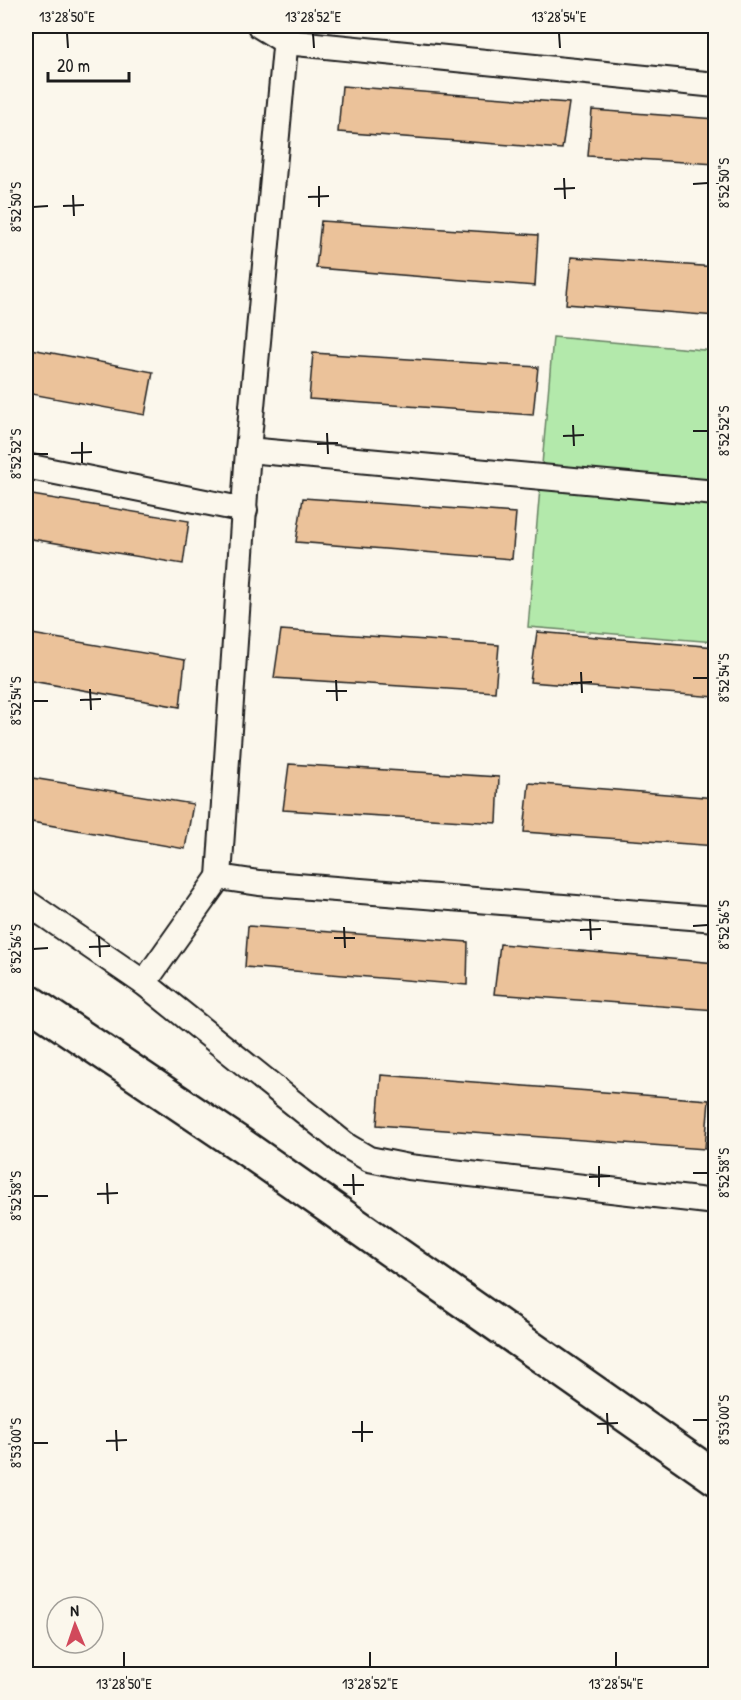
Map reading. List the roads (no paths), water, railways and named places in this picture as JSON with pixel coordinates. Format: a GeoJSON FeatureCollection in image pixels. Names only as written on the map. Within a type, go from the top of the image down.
{"type":"FeatureCollection","features":[{"type":"Feature","properties":{"kind":"street"},"geometry":{"type":"LineString","coordinates":[[260,26],[286,34],[716,85]]}},
{"type":"Feature","properties":{"kind":"street"},"geometry":{"type":"LineString","coordinates":[[144,983],[219,877],[248,450],[286,34]]}},
{"type":"Feature","properties":{"kind":"street"},"geometry":{"type":"LineString","coordinates":[[248,450],[716,493]]}},
{"type":"Feature","properties":{"kind":"street"},"geometry":{"type":"LineString","coordinates":[[26,466],[245,510]]}},
{"type":"Feature","properties":{"kind":"street"},"geometry":{"type":"LineString","coordinates":[[219,877],[259,883],[716,919]]}},
{"type":"Feature","properties":{"kind":"street"},"geometry":{"type":"LineString","coordinates":[[26,902],[144,983],[347,1146],[369,1159],[409,1167],[716,1202]]}},
{"type":"Feature","properties":{"kind":"street"},"geometry":{"type":"LineString","coordinates":[[26,1000],[244,1147],[716,1478]]}}]}
